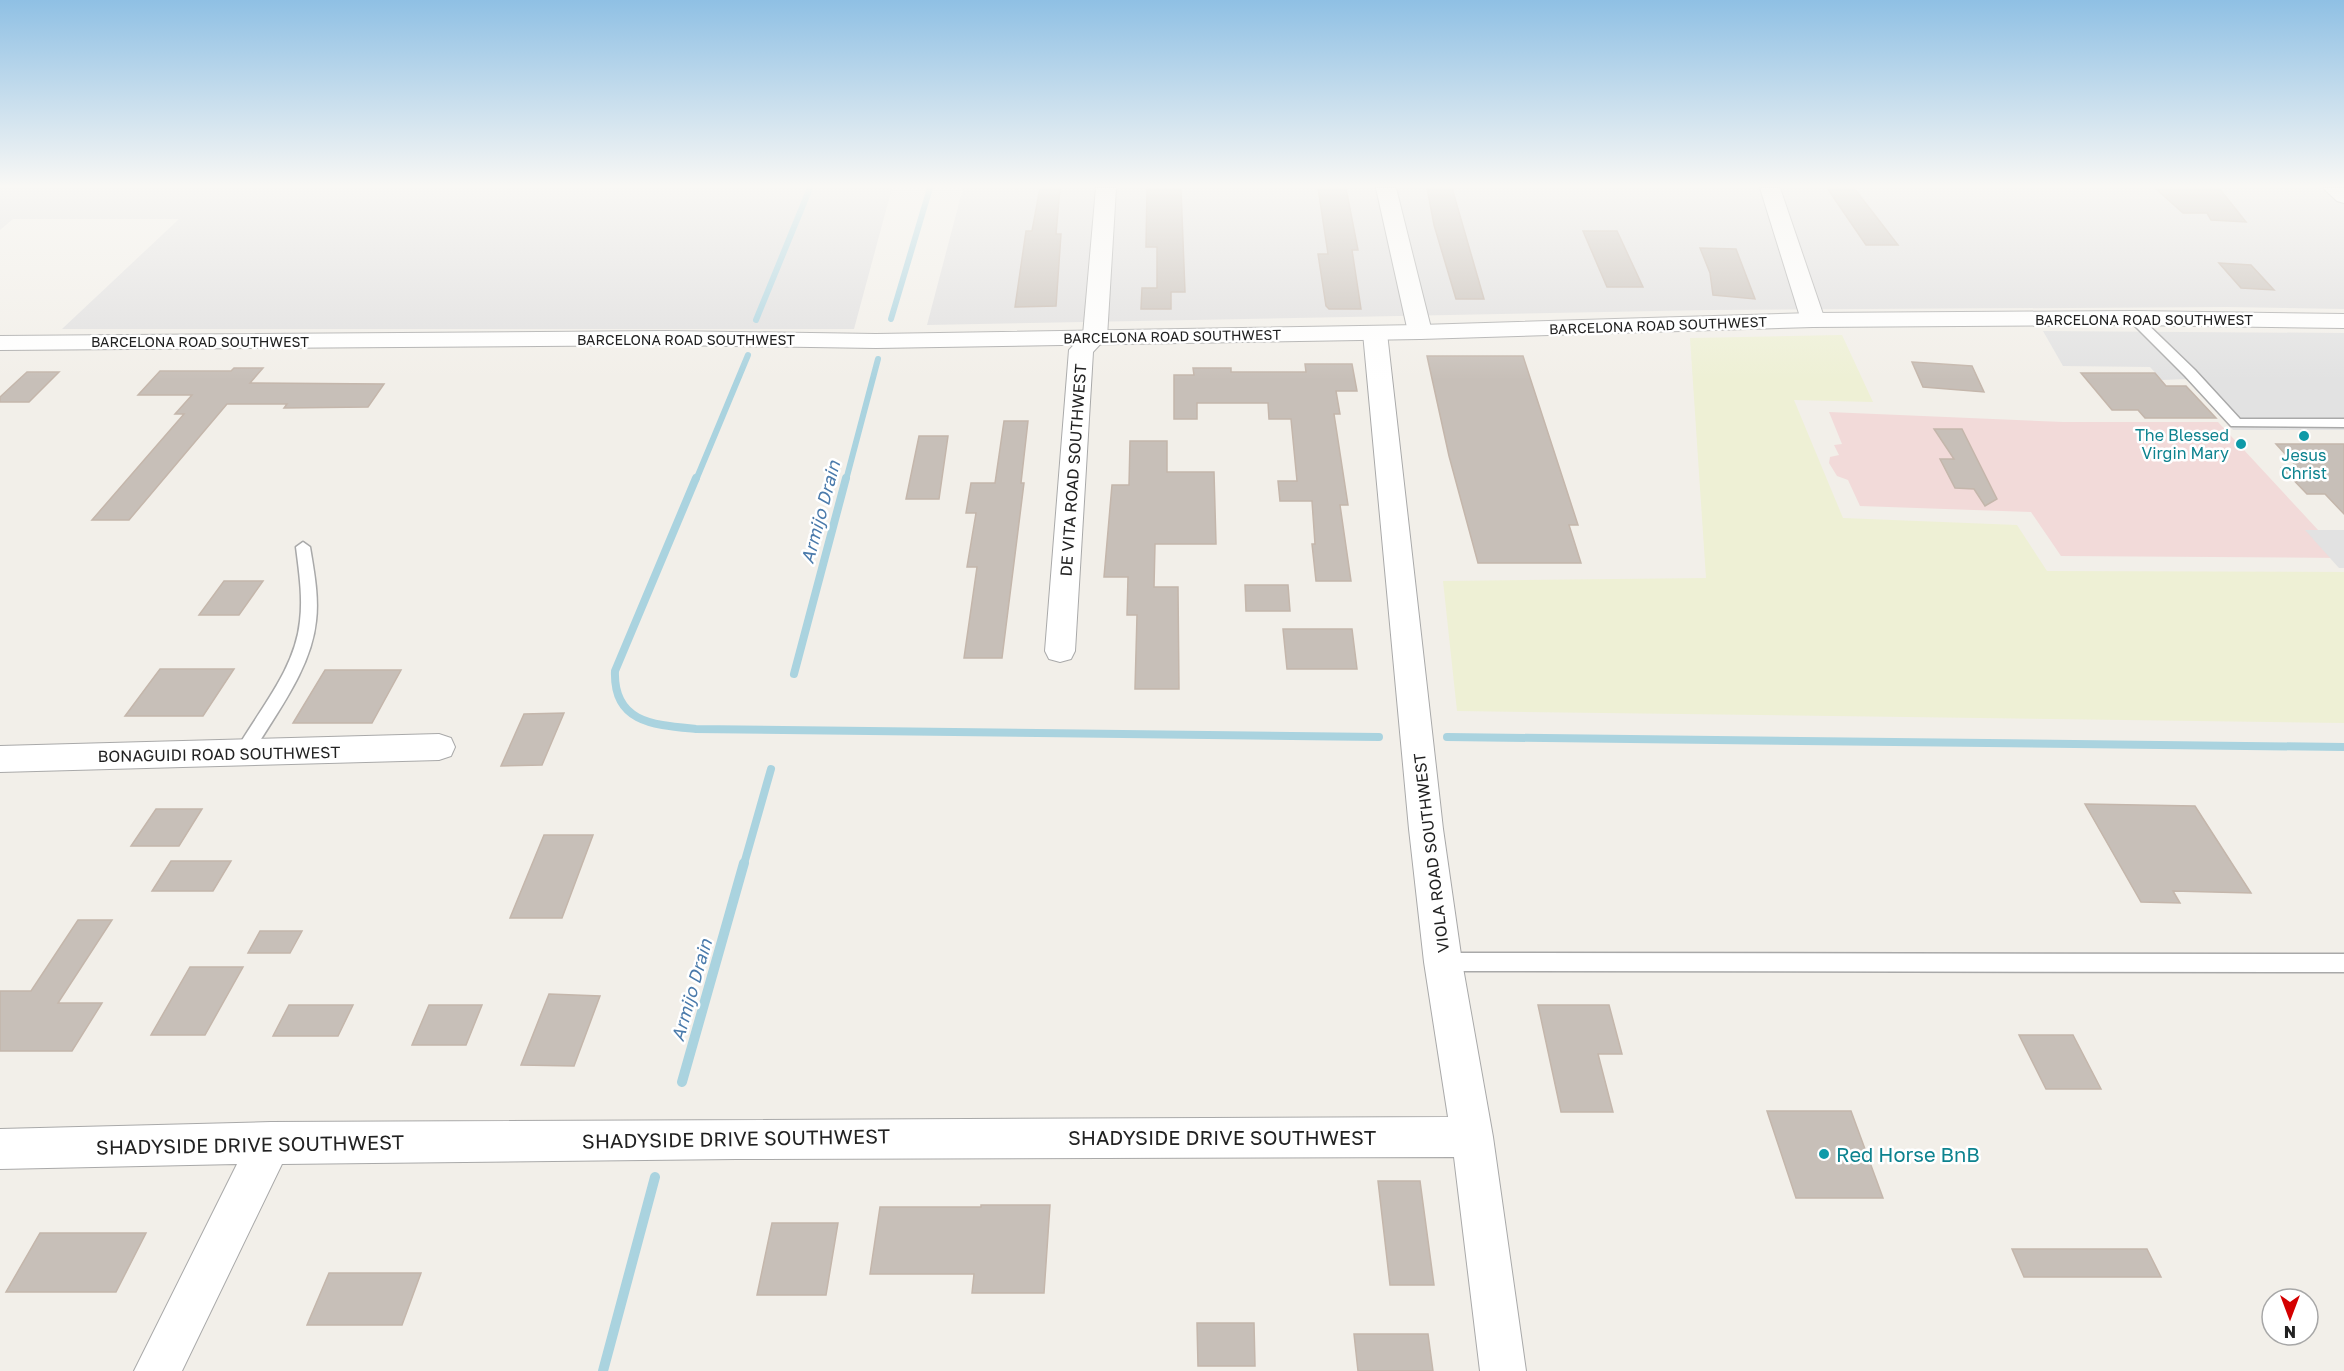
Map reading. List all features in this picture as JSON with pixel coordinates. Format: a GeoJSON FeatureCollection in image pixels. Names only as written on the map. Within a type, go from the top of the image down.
{"type":"FeatureCollection","features":[{"type":"Feature","properties":{"kind":"street","name":"DE VITA ROAD SOUTHWEST"},"geometry":{"type":"LineString","coordinates":[[1060,651],[1081,350],[1095,337],[1101,252]]}},
{"type":"Feature","properties":{"kind":"street"},"geometry":{"type":"LineString","coordinates":[[1401,252],[1420,332]]}},
{"type":"Feature","properties":{"kind":"street"},"geometry":{"type":"LineString","coordinates":[[1791,252],[1813,320]]}},
{"type":"Feature","properties":{"kind":"street","name":"BARCELONA ROAD SOUTHWEST"},"geometry":{"type":"LineString","coordinates":[[0,343],[667,338],[876,340],[1375,333],[1813,320],[2134,318],[2344,321]]}},
{"type":"Feature","properties":{"kind":"street","name":"VIOLA ROAD SOUTHWEST"},"geometry":{"type":"LineString","coordinates":[[1375,333],[1426,829],[1443,962],[1472,1137],[1503,1371]]}},
{"type":"Feature","properties":{"kind":"street","name":"BONAGUIDI ROAD SOUTHWEST"},"geometry":{"type":"LineString","coordinates":[[0,759],[439,747]]}},
{"type":"Feature","properties":{"kind":"street","name":"SHADYSIDE DRIVE SOUTHWEST"},"geometry":{"type":"LineString","coordinates":[[0,1149],[271,1142],[915,1137],[1472,1137]]}},
{"type":"Feature","properties":{"kind":"street"},"geometry":{"type":"LineString","coordinates":[[157,1371],[271,1142]]}},
{"type":"Feature","properties":{"kind":"lane"},"geometry":{"type":"LineString","coordinates":[[2134,318],[2190,373],[2236,423],[2344,423]]}},
{"type":"Feature","properties":{"kind":"lane"},"geometry":{"type":"LineString","coordinates":[[243,754],[296,660],[307,629],[308,579],[303,547]]}},
{"type":"Feature","properties":{"kind":"lane"},"geometry":{"type":"LineString","coordinates":[[1443,962],[2344,963]]}},
{"type":"Feature","properties":{"kind":"shaded area"},"geometry":{"type":"Polygon","coordinates":[[[144,252],[875,252],[854,329],[62,329],[144,252]]]}},
{"type":"Feature","properties":{"kind":"shaded area"},"geometry":{"type":"Polygon","coordinates":[[[946,252],[2344,252],[2344,309],[2227,307],[1711,310],[927,325],[946,252]]]}},
{"type":"Feature","properties":{"kind":"shaded area"},"geometry":{"type":"Polygon","coordinates":[[[2043,331],[2344,333],[2344,430],[2233,430],[2187,379],[2162,380],[2150,367],[2063,366],[2043,331]]]}},
{"type":"Feature","properties":{"kind":"shaded area"},"geometry":{"type":"Polygon","coordinates":[[[1829,412],[2063,422],[2218,422],[2344,558],[2061,556],[2031,512],[1860,506],[1848,480],[1837,476],[1829,463],[1830,457],[1839,455],[1834,445],[1842,444],[1829,412]]]}},
{"type":"Feature","properties":{"kind":"shaded area"},"geometry":{"type":"Polygon","coordinates":[[[2305,530],[2344,530],[2344,568],[2339,568],[2305,530]]]}},
{"type":"Feature","properties":{"kind":"green space"},"geometry":{"type":"Polygon","coordinates":[[[1842,335],[1873,402],[1794,400],[1843,518],[2017,525],[2047,571],[2344,572],[2344,723],[1457,711],[1443,581],[1706,578],[1690,338],[1842,335]]]}},
{"type":"Feature","properties":{"kind":"building"},"geometry":{"type":"Polygon","coordinates":[[[1023,252],[1060,252],[1056,306],[1015,307],[1023,252]]]}},
{"type":"Feature","properties":{"kind":"building"},"geometry":{"type":"Polygon","coordinates":[[[1157,252],[1183,252],[1185,292],[1171,292],[1171,309],[1141,309],[1142,288],[1157,288],[1157,252]]]}},
{"type":"Feature","properties":{"kind":"building"},"geometry":{"type":"Polygon","coordinates":[[[1328,252],[1352,252],[1361,309],[1329,309],[1326,306],[1318,254],[1328,254],[1328,252]]]}},
{"type":"Feature","properties":{"kind":"building"},"geometry":{"type":"Polygon","coordinates":[[[1442,252],[1470,252],[1484,299],[1456,299],[1442,252]]]}},
{"type":"Feature","properties":{"kind":"building"},"geometry":{"type":"Polygon","coordinates":[[[1592,252],[1627,252],[1643,287],[1607,287],[1592,252]]]}},
{"type":"Feature","properties":{"kind":"building"},"geometry":{"type":"Polygon","coordinates":[[[1702,252],[1737,252],[1755,299],[1713,295],[1710,273],[1702,252]]]}},
{"type":"Feature","properties":{"kind":"building"},"geometry":{"type":"Polygon","coordinates":[[[2219,263],[2251,265],[2274,290],[2241,288],[2219,263]]]}},
{"type":"Feature","properties":{"kind":"building"},"geometry":{"type":"Polygon","coordinates":[[[1427,356],[1523,356],[1578,525],[1569,525],[1581,563],[1478,563],[1449,456],[1427,356]]]}},
{"type":"Feature","properties":{"kind":"building"},"geometry":{"type":"Polygon","coordinates":[[[1912,362],[1972,366],[1984,392],[1923,387],[1912,362]]]}},
{"type":"Feature","properties":{"kind":"building"},"geometry":{"type":"Polygon","coordinates":[[[1305,364],[1352,364],[1357,391],[1336,391],[1340,414],[1334,414],[1348,505],[1340,505],[1351,581],[1316,581],[1312,544],[1315,544],[1312,501],[1280,501],[1278,481],[1297,481],[1291,419],[1269,419],[1268,403],[1197,403],[1197,419],[1174,419],[1174,375],[1194,375],[1193,368],[1231,368],[1231,372],[1306,372],[1305,364]]]}},
{"type":"Feature","properties":{"kind":"building"},"geometry":{"type":"Polygon","coordinates":[[[234,368],[263,368],[250,383],[384,384],[368,407],[284,408],[287,404],[227,404],[129,520],[92,520],[184,414],[175,414],[192,395],[138,395],[160,371],[231,371],[234,368]]]}},
{"type":"Feature","properties":{"kind":"building"},"geometry":{"type":"Polygon","coordinates":[[[27,372],[59,372],[29,402],[0,402],[0,397],[27,372]]]}},
{"type":"Feature","properties":{"kind":"building"},"geometry":{"type":"Polygon","coordinates":[[[2081,373],[2155,373],[2166,386],[2186,386],[2216,418],[2145,418],[2138,410],[2112,410],[2081,373]]]}},
{"type":"Feature","properties":{"kind":"building"},"geometry":{"type":"Polygon","coordinates":[[[1004,421],[1028,421],[1021,483],[1024,483],[1002,658],[964,658],[977,567],[967,567],[976,513],[966,513],[971,483],[995,483],[1004,421]]]}},
{"type":"Feature","properties":{"kind":"building"},"geometry":{"type":"Polygon","coordinates":[[[1934,429],[1962,429],[1997,499],[1985,506],[1974,489],[1955,488],[1940,459],[1954,459],[1934,429]]]}},
{"type":"Feature","properties":{"kind":"building"},"geometry":{"type":"Polygon","coordinates":[[[919,436],[948,436],[939,499],[906,499],[919,436]]]}},
{"type":"Feature","properties":{"kind":"building"},"geometry":{"type":"Polygon","coordinates":[[[1130,441],[1167,441],[1167,472],[1214,472],[1216,544],[1155,544],[1154,587],[1178,587],[1179,689],[1135,689],[1137,615],[1127,615],[1128,577],[1104,577],[1112,485],[1129,485],[1130,441]]]}},
{"type":"Feature","properties":{"kind":"building"},"geometry":{"type":"Polygon","coordinates":[[[2276,444],[2344,444],[2344,514],[2325,494],[2307,494],[2282,468],[2298,468],[2276,444]]]}},
{"type":"Feature","properties":{"kind":"building"},"geometry":{"type":"Polygon","coordinates":[[[224,581],[263,581],[239,615],[199,615],[224,581]]]}},
{"type":"Feature","properties":{"kind":"building"},"geometry":{"type":"Polygon","coordinates":[[[1245,585],[1288,585],[1290,611],[1246,611],[1245,585]]]}},
{"type":"Feature","properties":{"kind":"building"},"geometry":{"type":"Polygon","coordinates":[[[1283,629],[1352,629],[1357,669],[1287,669],[1283,629]]]}},
{"type":"Feature","properties":{"kind":"building"},"geometry":{"type":"Polygon","coordinates":[[[160,669],[234,669],[203,716],[125,716],[160,669]]]}},
{"type":"Feature","properties":{"kind":"building"},"geometry":{"type":"Polygon","coordinates":[[[325,670],[401,670],[372,723],[293,723],[325,670]]]}},
{"type":"Feature","properties":{"kind":"building"},"geometry":{"type":"Polygon","coordinates":[[[564,713],[542,765],[501,766],[524,714],[564,713]]]}},
{"type":"Feature","properties":{"kind":"building"},"geometry":{"type":"Polygon","coordinates":[[[2085,804],[2195,806],[2251,893],[2173,891],[2180,903],[2141,902],[2085,804]]]}},
{"type":"Feature","properties":{"kind":"building"},"geometry":{"type":"Polygon","coordinates":[[[156,809],[202,809],[179,846],[131,846],[156,809]]]}},
{"type":"Feature","properties":{"kind":"building"},"geometry":{"type":"Polygon","coordinates":[[[544,835],[593,835],[562,918],[510,918],[544,835]]]}},
{"type":"Feature","properties":{"kind":"building"},"geometry":{"type":"Polygon","coordinates":[[[171,861],[231,861],[213,891],[152,891],[171,861]]]}},
{"type":"Feature","properties":{"kind":"building"},"geometry":{"type":"Polygon","coordinates":[[[78,920],[112,920],[58,1003],[102,1003],[72,1051],[0,1051],[0,991],[31,991],[78,920]]]}},
{"type":"Feature","properties":{"kind":"building"},"geometry":{"type":"Polygon","coordinates":[[[260,931],[302,931],[290,953],[248,953],[260,931]]]}},
{"type":"Feature","properties":{"kind":"building"},"geometry":{"type":"Polygon","coordinates":[[[190,967],[243,967],[205,1035],[151,1035],[190,967]]]}},
{"type":"Feature","properties":{"kind":"building"},"geometry":{"type":"Polygon","coordinates":[[[549,994],[600,996],[574,1066],[521,1065],[549,994]]]}},
{"type":"Feature","properties":{"kind":"building"},"geometry":{"type":"Polygon","coordinates":[[[289,1005],[353,1005],[338,1036],[273,1036],[289,1005]]]}},
{"type":"Feature","properties":{"kind":"building"},"geometry":{"type":"Polygon","coordinates":[[[429,1005],[482,1005],[466,1045],[412,1045],[429,1005]]]}},
{"type":"Feature","properties":{"kind":"building"},"geometry":{"type":"Polygon","coordinates":[[[1538,1005],[1609,1005],[1622,1054],[1598,1054],[1613,1112],[1561,1112],[1538,1005]]]}},
{"type":"Feature","properties":{"kind":"building"},"geometry":{"type":"Polygon","coordinates":[[[2019,1035],[2073,1035],[2101,1089],[2046,1089],[2019,1035]]]}},
{"type":"Feature","properties":{"kind":"building","name":"Red Horse BnB"},"geometry":{"type":"Polygon","coordinates":[[[1767,1111],[1851,1111],[1883,1198],[1796,1198],[1767,1111]]]}},
{"type":"Feature","properties":{"kind":"building"},"geometry":{"type":"Polygon","coordinates":[[[1378,1181],[1420,1181],[1434,1285],[1390,1285],[1378,1181]]]}},
{"type":"Feature","properties":{"kind":"building"},"geometry":{"type":"Polygon","coordinates":[[[981,1205],[1050,1205],[1044,1293],[972,1293],[974,1274],[870,1274],[880,1207],[981,1207],[981,1205]]]}},
{"type":"Feature","properties":{"kind":"building"},"geometry":{"type":"Polygon","coordinates":[[[772,1223],[838,1223],[826,1295],[757,1295],[772,1223]]]}},
{"type":"Feature","properties":{"kind":"building"},"geometry":{"type":"Polygon","coordinates":[[[40,1233],[146,1233],[116,1292],[6,1292],[40,1233]]]}},
{"type":"Feature","properties":{"kind":"building"},"geometry":{"type":"Polygon","coordinates":[[[2012,1249],[2147,1249],[2161,1277],[2024,1277],[2012,1249]]]}},
{"type":"Feature","properties":{"kind":"building"},"geometry":{"type":"Polygon","coordinates":[[[329,1273],[421,1273],[402,1325],[307,1325],[329,1273]]]}},
{"type":"Feature","properties":{"kind":"building"},"geometry":{"type":"Polygon","coordinates":[[[1197,1323],[1254,1323],[1255,1366],[1198,1366],[1197,1323]]]}},
{"type":"Feature","properties":{"kind":"building"},"geometry":{"type":"Polygon","coordinates":[[[1354,1334],[1428,1334],[1433,1371],[1358,1371],[1354,1334]]]}},
{"type":"Feature","properties":{"kind":"waterway"},"geometry":{"type":"LineString","coordinates":[[756,320],[784,252]]}},
{"type":"Feature","properties":{"kind":"waterway","name":"Armijo Drain"},"geometry":{"type":"LineString","coordinates":[[891,319],[911,252]]}},
{"type":"Feature","properties":{"kind":"waterway"},"geometry":{"type":"LineString","coordinates":[[696,480],[748,355]]}},
{"type":"Feature","properties":{"kind":"waterway","name":"Armijo Drain"},"geometry":{"type":"LineString","coordinates":[[846,480],[878,359]]}},
{"type":"Feature","properties":{"kind":"waterway"},"geometry":{"type":"LineString","coordinates":[[696,478],[615,671],[616,688],[621,701],[629,711],[651,723],[696,729],[1379,737]]}},
{"type":"Feature","properties":{"kind":"waterway","name":"Armijo Drain"},"geometry":{"type":"LineString","coordinates":[[794,674],[846,478]]}},
{"type":"Feature","properties":{"kind":"waterway"},"geometry":{"type":"LineString","coordinates":[[1447,737],[2344,747]]}},
{"type":"Feature","properties":{"kind":"waterway","name":"Armijo Drain"},"geometry":{"type":"LineString","coordinates":[[744,864],[771,769]]}},
{"type":"Feature","properties":{"kind":"waterway","name":"Armijo Drain"},"geometry":{"type":"LineString","coordinates":[[682,1082],[744,863]]}},
{"type":"Feature","properties":{"kind":"waterway","name":"Armijo Drain"},"geometry":{"type":"LineString","coordinates":[[603,1371],[655,1177]]}},
{"type":"Feature","properties":{"kind":"place","name":"Jesus Christ"},"geometry":{"type":"Point","coordinates":[2304,436]}},
{"type":"Feature","properties":{"kind":"place","name":"The Blessed Virgin Mary"},"geometry":{"type":"Point","coordinates":[2241,444]}},
{"type":"Feature","properties":{"kind":"place","name":"Red Horse BnB"},"geometry":{"type":"Point","coordinates":[1824,1154]}}]}
